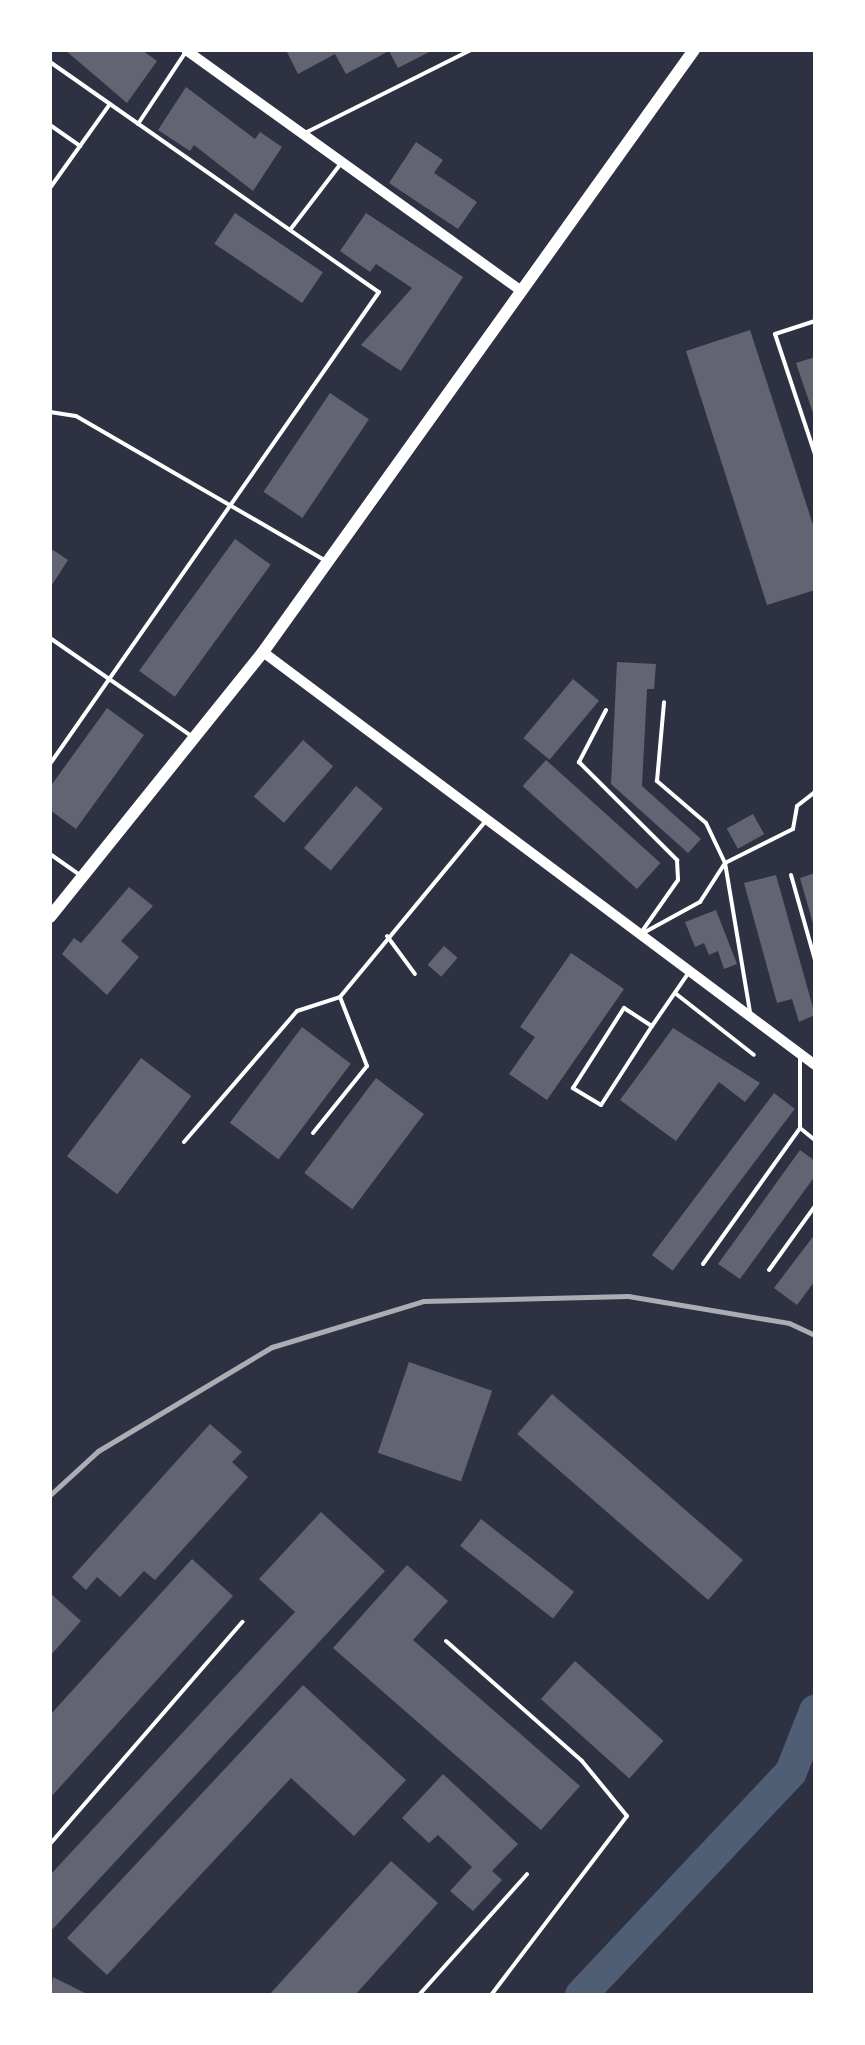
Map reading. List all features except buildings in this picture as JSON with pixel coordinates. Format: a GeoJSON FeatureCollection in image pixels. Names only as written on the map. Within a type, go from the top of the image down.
{"type":"FeatureCollection","features":[{"type":"Feature","properties":{"kind":"main road"},"geometry":{"type":"LineString","coordinates":[[50,917],[264,652],[518,289],[694,50]]}},
{"type":"Feature","properties":{"kind":"street"},"geometry":{"type":"LineString","coordinates":[[187,50],[518,289]]}},
{"type":"Feature","properties":{"kind":"street"},"geometry":{"type":"LineString","coordinates":[[264,652],[814,1062]]}},
{"type":"Feature","properties":{"kind":"lane"},"geometry":{"type":"LineString","coordinates":[[138,124],[187,50]]}},
{"type":"Feature","properties":{"kind":"lane"},"geometry":{"type":"LineString","coordinates":[[303,134],[471,50]]}},
{"type":"Feature","properties":{"kind":"lane"},"geometry":{"type":"LineString","coordinates":[[50,62],[379,292],[234,507],[50,764]]}},
{"type":"Feature","properties":{"kind":"lane"},"geometry":{"type":"LineString","coordinates":[[50,188],[110,104]]}},
{"type":"Feature","properties":{"kind":"lane"},"geometry":{"type":"LineString","coordinates":[[50,126],[80,146]]}},
{"type":"Feature","properties":{"kind":"lane"},"geometry":{"type":"LineString","coordinates":[[290,230],[342,162]]}},
{"type":"Feature","properties":{"kind":"lane"},"geometry":{"type":"LineString","coordinates":[[815,321],[775,334],[815,454]]}},
{"type":"Feature","properties":{"kind":"lane"},"geometry":{"type":"LineString","coordinates":[[50,412],[76,416],[328,563]]}},
{"type":"Feature","properties":{"kind":"lane"},"geometry":{"type":"LineString","coordinates":[[50,638],[196,739]]}},
{"type":"Feature","properties":{"kind":"lane"},"geometry":{"type":"LineString","coordinates":[[664,702],[657,782],[706,823],[725,864],[751,1017]]}},
{"type":"Feature","properties":{"kind":"lane"},"geometry":{"type":"LineString","coordinates":[[606,710],[579,762],[676,860],[678,880],[641,934]]}},
{"type":"Feature","properties":{"kind":"lane"},"geometry":{"type":"LineString","coordinates":[[641,934],[700,902],[725,864],[793,830],[797,806],[815,792]]}},
{"type":"Feature","properties":{"kind":"lane"},"geometry":{"type":"LineString","coordinates":[[184,1142],[296,1011],[340,997],[488,819]]}},
{"type":"Feature","properties":{"kind":"lane"},"geometry":{"type":"LineString","coordinates":[[50,854],[84,878]]}},
{"type":"Feature","properties":{"kind":"lane"},"geometry":{"type":"LineString","coordinates":[[791,875],[815,960]]}},
{"type":"Feature","properties":{"kind":"lane"},"geometry":{"type":"LineString","coordinates":[[387,936],[415,974]]}},
{"type":"Feature","properties":{"kind":"lane"},"geometry":{"type":"LineString","coordinates":[[652,1026],[624,1008],[573,1088],[601,1105],[690,971]]}},
{"type":"Feature","properties":{"kind":"lane"},"geometry":{"type":"LineString","coordinates":[[675,993],[754,1055]]}},
{"type":"Feature","properties":{"kind":"lane"},"geometry":{"type":"LineString","coordinates":[[313,1133],[367,1066],[340,997]]}},
{"type":"Feature","properties":{"kind":"lane"},"geometry":{"type":"LineString","coordinates":[[702,1264],[800,1128],[800,1054]]}},
{"type":"Feature","properties":{"kind":"lane"},"geometry":{"type":"LineString","coordinates":[[800,1128],[815,1140]]}},
{"type":"Feature","properties":{"kind":"lane"},"geometry":{"type":"LineString","coordinates":[[769,1270],[815,1206]]}},
{"type":"Feature","properties":{"kind":"lane"},"geometry":{"type":"LineString","coordinates":[[50,1844],[242,1622]]}},
{"type":"Feature","properties":{"kind":"lane"},"geometry":{"type":"LineString","coordinates":[[446,1641],[582,1761],[627,1816],[491,1995]]}},
{"type":"Feature","properties":{"kind":"lane"},"geometry":{"type":"LineString","coordinates":[[419,1995],[527,1874]]}},
{"type":"Feature","properties":{"kind":"waterway"},"geometry":{"type":"LineString","coordinates":[[581,1995],[791,1772],[815,1711]]}},
{"type":"Feature","properties":{"kind":"railway"},"geometry":{"type":"LineString","coordinates":[[50,1495],[98,1451],[272,1347],[423,1301],[628,1296],[789,1323],[815,1335]]}}]}
